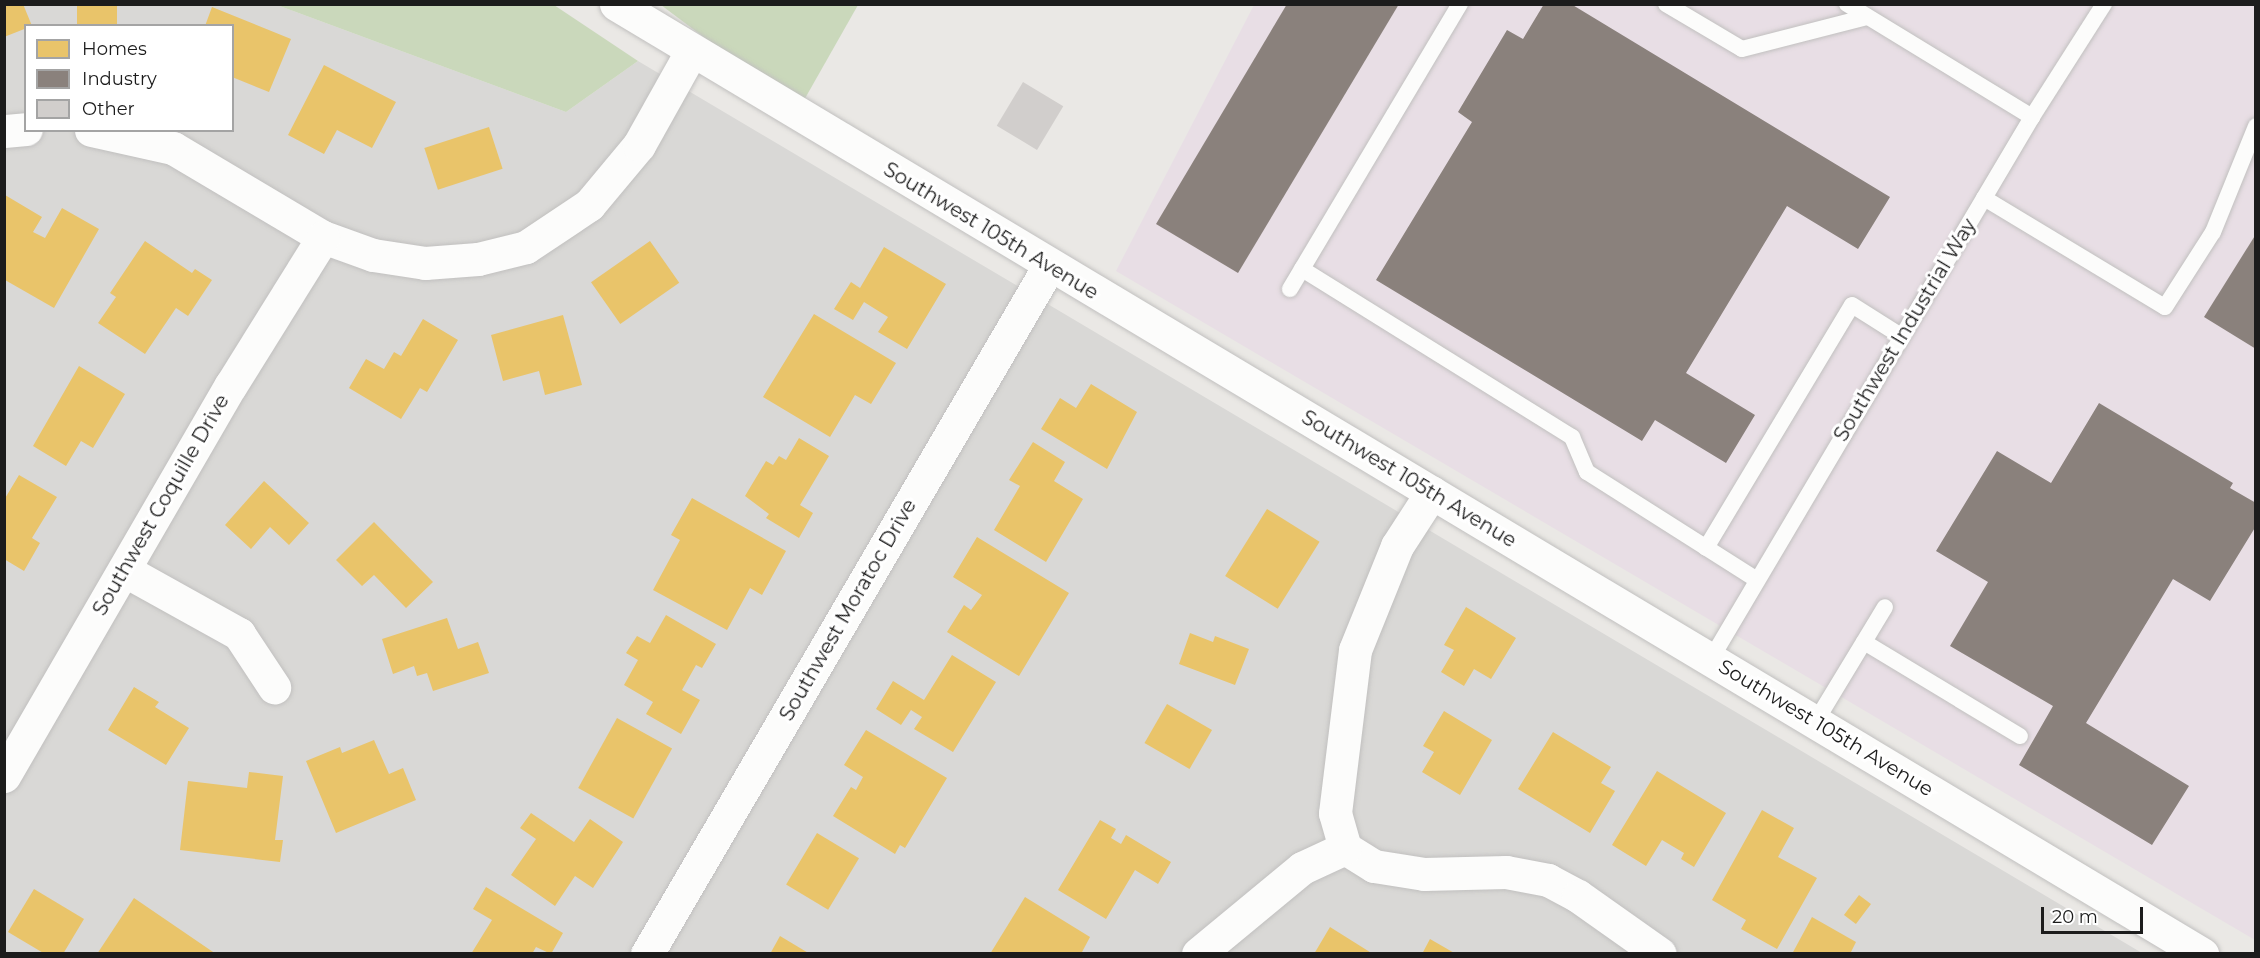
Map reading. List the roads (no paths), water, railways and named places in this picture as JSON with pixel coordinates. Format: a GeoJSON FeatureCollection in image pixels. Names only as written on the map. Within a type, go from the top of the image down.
{"type":"FeatureCollection","features":[{"type":"Feature","properties":{"kind":"street","name":"Southwest 105th Avenue"},"geometry":{"type":"LineString","coordinates":[[616,4],[691,52],[1432,492],[2202,954]]}},
{"type":"Feature","properties":{"kind":"street"},"geometry":{"type":"LineString","coordinates":[[100,132],[173,148],[323,237],[373,255],[425,263],[478,260],[526,247],[589,205],[639,145],[691,52]]}},
{"type":"Feature","properties":{"kind":"street"},"geometry":{"type":"LineString","coordinates":[[4,130],[24,129]]}},
{"type":"Feature","properties":{"kind":"street","name":"Southwest Coquille Drive"},"geometry":{"type":"LineString","coordinates":[[4,776],[231,385],[323,237]]}},
{"type":"Feature","properties":{"kind":"street","name":"Southwest Moratoc Drive"},"geometry":{"type":"LineString","coordinates":[[647,954],[1049,266]]}},
{"type":"Feature","properties":{"kind":"street"},"geometry":{"type":"LineString","coordinates":[[1432,492],[1397,546],[1355,650],[1335,813],[1345,848],[1374,866],[1424,874],[1506,872],[1548,880],[1578,896],[1660,954]]}},
{"type":"Feature","properties":{"kind":"street"},"geometry":{"type":"LineString","coordinates":[[124,570],[239,634],[274,687]]}},
{"type":"Feature","properties":{"kind":"street"},"geometry":{"type":"LineString","coordinates":[[1198,954],[1302,868],[1345,848]]}},
{"type":"Feature","properties":{"kind":"lane"},"geometry":{"type":"LineString","coordinates":[[1290,289],[1460,4]]}},
{"type":"Feature","properties":{"kind":"lane"},"geometry":{"type":"LineString","coordinates":[[1666,4],[1742,49],[1868,17]]}},
{"type":"Feature","properties":{"kind":"lane"},"geometry":{"type":"LineString","coordinates":[[1847,4],[2032,117]]}},
{"type":"Feature","properties":{"kind":"lane","name":"Southwest Industrial Way"},"geometry":{"type":"LineString","coordinates":[[1711,659],[2032,117],[2104,4]]}},
{"type":"Feature","properties":{"kind":"lane"},"geometry":{"type":"LineString","coordinates":[[1984,198],[2165,307],[2212,232],[2256,126]]}},
{"type":"Feature","properties":{"kind":"lane"},"geometry":{"type":"LineString","coordinates":[[1302,269],[1572,437],[1587,472],[1757,580]]}},
{"type":"Feature","properties":{"kind":"lane"},"geometry":{"type":"LineString","coordinates":[[1706,548],[1852,305],[1901,336]]}},
{"type":"Feature","properties":{"kind":"lane"},"geometry":{"type":"LineString","coordinates":[[1816,722],[1885,607]]}},
{"type":"Feature","properties":{"kind":"lane"},"geometry":{"type":"LineString","coordinates":[[1864,642],[2020,736]]}}]}
